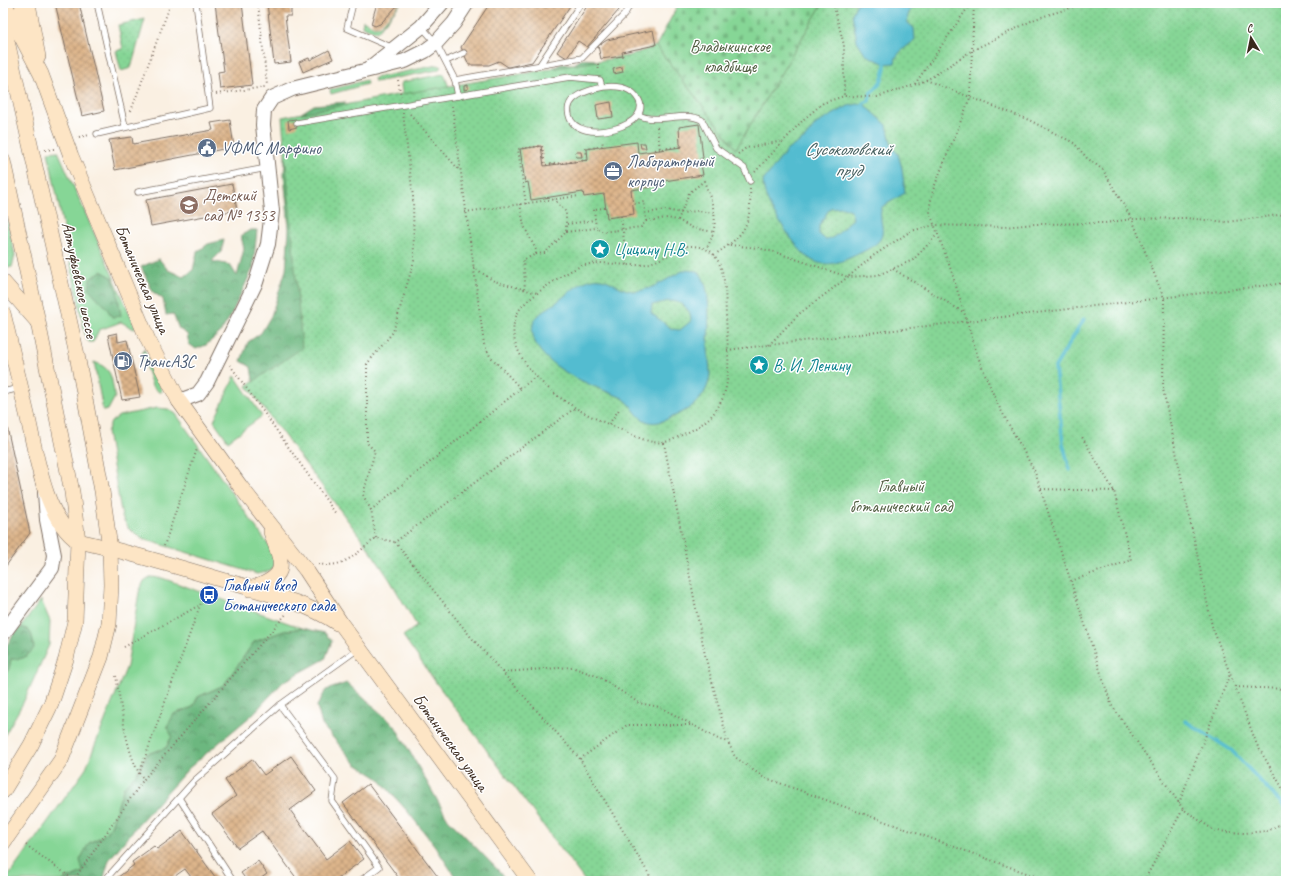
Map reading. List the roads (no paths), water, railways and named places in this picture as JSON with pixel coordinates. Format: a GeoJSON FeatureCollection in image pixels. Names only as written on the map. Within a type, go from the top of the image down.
{"type":"FeatureCollection","features":[{"type":"Feature","properties":{"kind":"main road","name":"Ботаническая улица"},"geometry":{"type":"LineString","coordinates":[[4,3],[41,74],[71,156],[148,340],[179,401],[266,520],[306,570],[359,649],[530,881]]}},
{"type":"Feature","properties":{"kind":"main road"},"geometry":{"type":"LineString","coordinates":[[20,95],[20,33],[23,3]]}},
{"type":"Feature","properties":{"kind":"main road"},"geometry":{"type":"LineString","coordinates":[[28,3],[41,74]]}},
{"type":"Feature","properties":{"kind":"main road","name":"Алтуфьевское шоссе"},"geometry":{"type":"LineString","coordinates":[[3,23],[77,355],[102,491],[110,548],[111,585],[109,624],[101,657],[62,760],[3,843]]}},
{"type":"Feature","properties":{"kind":"main road"},"geometry":{"type":"LineString","coordinates":[[3,162],[38,322],[72,492],[78,541],[75,621],[66,659],[51,704],[31,745],[3,791]]}},
{"type":"Feature","properties":{"kind":"main road"},"geometry":{"type":"LineString","coordinates":[[3,282],[38,322]]}},
{"type":"Feature","properties":{"kind":"main road"},"geometry":{"type":"LineString","coordinates":[[3,313],[44,485],[57,517],[68,535],[78,541]]}},
{"type":"Feature","properties":{"kind":"main road"},"geometry":{"type":"LineString","coordinates":[[250,589],[275,579],[280,571],[281,561],[266,520]]}},
{"type":"Feature","properties":{"kind":"main road","name":"Ботаническая улица"},"geometry":{"type":"LineString","coordinates":[[78,541],[110,548],[291,600],[320,612],[342,625]]}},
{"type":"Feature","properties":{"kind":"street"},"geometry":{"type":"LineString","coordinates":[[367,69],[421,26],[442,3]]}},
{"type":"Feature","properties":{"kind":"street"},"geometry":{"type":"LineString","coordinates":[[179,401],[198,394],[207,382],[261,270],[268,244],[272,211],[263,125],[264,110],[272,98],[292,89],[367,69],[406,61],[436,43],[454,23],[467,3]]}},
{"type":"Feature","properties":{"kind":"street"},"geometry":{"type":"LineString","coordinates":[[3,634],[52,568],[54,555],[47,520],[44,485]]}},
{"type":"Feature","properties":{"kind":"lane"},"geometry":{"type":"LineString","coordinates":[[97,3],[125,126]]}},
{"type":"Feature","properties":{"kind":"lane"},"geometry":{"type":"LineString","coordinates":[[97,134],[125,126],[210,108],[196,3]]}},
{"type":"Feature","properties":{"kind":"lane"},"geometry":{"type":"LineString","coordinates":[[353,3],[347,28],[395,48]]}},
{"type":"Feature","properties":{"kind":"lane"},"geometry":{"type":"LineString","coordinates":[[539,66],[581,3]]}},
{"type":"Feature","properties":{"kind":"lane"},"geometry":{"type":"LineString","coordinates":[[455,80],[582,58],[624,15],[631,3]]}},
{"type":"Feature","properties":{"kind":"lane"},"geometry":{"type":"LineString","coordinates":[[421,26],[436,43],[446,61],[455,80],[458,96]]}},
{"type":"Feature","properties":{"kind":"lane"},"geometry":{"type":"LineString","coordinates":[[446,61],[464,53]]}},
{"type":"Feature","properties":{"kind":"lane"},"geometry":{"type":"LineString","coordinates":[[297,123],[570,77],[600,80],[602,87]]}},
{"type":"Feature","properties":{"kind":"lane"},"geometry":{"type":"LineString","coordinates":[[617,86],[631,92],[640,102],[638,115],[633,121],[623,126],[601,131],[585,130],[577,126],[571,120],[568,112],[571,103],[576,97],[589,90],[602,87],[617,86]]}},
{"type":"Feature","properties":{"kind":"lane"},"geometry":{"type":"LineString","coordinates":[[638,115],[648,119],[694,117],[702,120],[716,148],[746,170],[750,181]]}},
{"type":"Feature","properties":{"kind":"lane"},"geometry":{"type":"LineString","coordinates":[[138,192],[267,168]]}},
{"type":"Feature","properties":{"kind":"lane"},"geometry":{"type":"LineString","coordinates":[[3,392],[21,388]]}},
{"type":"Feature","properties":{"kind":"lane"},"geometry":{"type":"LineString","coordinates":[[104,881],[194,781],[280,705],[359,649]]}},
{"type":"Feature","properties":{"kind":"lane"},"geometry":{"type":"LineString","coordinates":[[280,705],[335,779],[332,801],[379,867],[360,881]]}},
{"type":"Feature","properties":{"kind":"lane"},"geometry":{"type":"LineString","coordinates":[[179,798],[233,881]]}},
{"type":"Feature","properties":{"kind":"water"},"geometry":{"type":"Polygon","coordinates":[[[857,3],[917,3],[908,14],[908,23],[914,28],[915,40],[901,51],[896,57],[895,63],[885,64],[866,55],[857,41],[852,14],[857,3]]]}},
{"type":"Feature","properties":{"kind":"water","name":"Сусоколовский пруд"},"geometry":{"type":"Polygon","coordinates":[[[863,103],[887,125],[892,147],[898,154],[902,168],[905,193],[882,207],[882,234],[881,238],[876,244],[841,261],[830,264],[820,263],[805,255],[798,248],[784,228],[767,200],[763,181],[787,150],[805,138],[816,124],[848,106],[863,103]],[[843,207],[830,208],[819,226],[819,234],[826,240],[838,234],[853,219],[851,210],[843,207]]]}},
{"type":"Feature","properties":{"kind":"water"},"geometry":{"type":"Polygon","coordinates":[[[685,270],[698,271],[703,278],[706,287],[709,308],[708,347],[710,374],[709,382],[702,396],[691,407],[677,415],[660,422],[647,422],[640,417],[622,398],[594,387],[568,373],[555,365],[537,346],[532,331],[536,318],[543,311],[584,282],[592,279],[605,280],[622,288],[635,291],[655,286],[685,270]],[[673,301],[652,305],[651,313],[672,329],[680,330],[691,321],[691,316],[684,306],[673,301]]]}},
{"type":"Feature","properties":{"kind":"waterway"},"geometry":{"type":"LineString","coordinates":[[863,103],[869,101],[871,92],[881,82],[885,70],[885,60]]}},
{"type":"Feature","properties":{"kind":"waterway"},"geometry":{"type":"LineString","coordinates":[[1070,470],[1063,444],[1055,367],[1084,319]]}},
{"type":"Feature","properties":{"kind":"waterway"},"geometry":{"type":"LineString","coordinates":[[1185,721],[1231,750],[1286,808]]}},
{"type":"Feature","properties":{"kind":"place","name":"УФМС Марфино"},"geometry":{"type":"Point","coordinates":[207,148]}},
{"type":"Feature","properties":{"kind":"place","name":"Лабораторный корпус"},"geometry":{"type":"Point","coordinates":[613,171]}},
{"type":"Feature","properties":{"kind":"place","name":"Детский сад № 1353"},"geometry":{"type":"Point","coordinates":[189,205]}},
{"type":"Feature","properties":{"kind":"place","name":"Цицину Н.В."},"geometry":{"type":"Point","coordinates":[600,249]}},
{"type":"Feature","properties":{"kind":"place","name":"ТрансАЗС"},"geometry":{"type":"Point","coordinates":[123,361]}},
{"type":"Feature","properties":{"kind":"place","name":"В. И. Ленину"},"geometry":{"type":"Point","coordinates":[759,365]}},
{"type":"Feature","properties":{"kind":"place","name":"Главный вход Ботанического сада"},"geometry":{"type":"Point","coordinates":[209,595]}},
{"type":"Feature","properties":{"kind":"park label","name":"Владыкинское кладбище"},"geometry":{"type":"Point","coordinates":[730,56]}},
{"type":"Feature","properties":{"kind":"park label","name":"Главный ботанический сад"},"geometry":{"type":"Point","coordinates":[901,496]}}]}
